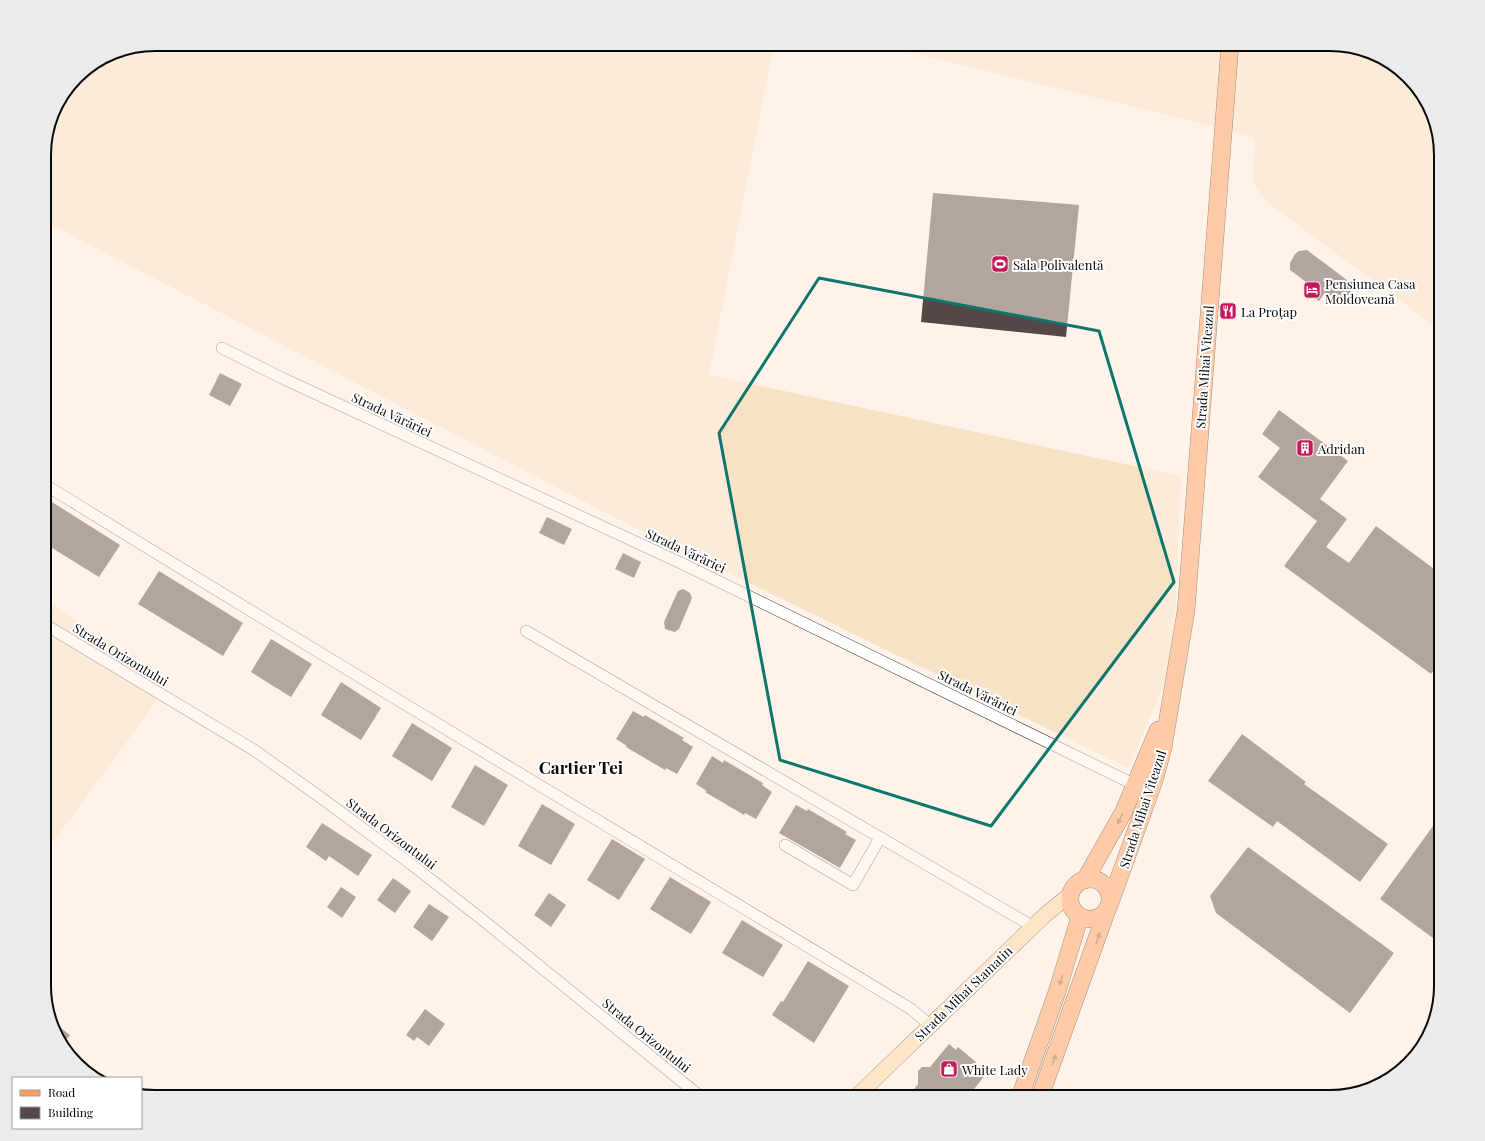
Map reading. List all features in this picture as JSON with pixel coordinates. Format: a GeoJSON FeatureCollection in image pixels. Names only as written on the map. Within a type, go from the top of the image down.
{"type":"FeatureCollection","features":[{"type":"Feature","properties":{"kind":"main road","name":"Strada Mihai Viteazul"},"geometry":{"type":"LineString","coordinates":[[1043,1090],[1154,781],[1166,733],[1174,689],[1186,611],[1229,51]]}},
{"type":"Feature","properties":{"kind":"main road","name":"Strada Mihai Viteazul"},"geometry":{"type":"LineString","coordinates":[[1072,893],[1077,884],[1085,880],[1112,835],[1136,784],[1174,689]]}},
{"type":"Feature","properties":{"kind":"main road"},"geometry":{"type":"LineString","coordinates":[[1072,893],[1071,904],[1076,913],[1080,916],[1095,918],[1109,906],[1109,892],[1102,883],[1091,879],[1085,880]]}},
{"type":"Feature","properties":{"kind":"main road"},"geometry":{"type":"LineString","coordinates":[[1022,1090],[1057,992],[1080,916]]}},
{"type":"Feature","properties":{"kind":"street","name":"Strada Vărăriei"},"geometry":{"type":"LineString","coordinates":[[222,348],[289,382],[683,564],[1127,781],[1136,784]]}},
{"type":"Feature","properties":{"kind":"street"},"geometry":{"type":"LineString","coordinates":[[51,488],[390,697],[532,783],[607,825],[904,1005],[930,1024]]}},
{"type":"Feature","properties":{"kind":"street","name":"Strada Orizontului"},"geometry":{"type":"LineString","coordinates":[[51,628],[254,750],[320,797],[484,921],[692,1090]]}},
{"type":"Feature","properties":{"kind":"street"},"geometry":{"type":"LineString","coordinates":[[526,631],[1032,926]]}},
{"type":"Feature","properties":{"kind":"street"},"geometry":{"type":"LineString","coordinates":[[785,845],[853,885],[880,838]]}},
{"type":"Feature","properties":{"kind":"street","name":"Strada Mihai Stamatin"},"geometry":{"type":"LineString","coordinates":[[863,1090],[1032,926],[1072,893]]}},
{"type":"Feature","properties":{"kind":"highlighted area"},"geometry":{"type":"Polygon","coordinates":[[[819,278],[1099,331],[1174,582],[991,826],[780,760],[719,433],[819,278]]]}},
{"type":"Feature","properties":{"kind":"shaded area"},"geometry":{"type":"Polygon","coordinates":[[[148,51],[773,51],[709,375],[1181,476],[1175,613],[1168,676],[1128,768],[610,515],[51,225],[52,141],[62,109],[72,92],[81,81],[109,62],[135,53],[148,51]]]}},
{"type":"Feature","properties":{"kind":"shaded area"},"geometry":{"type":"Polygon","coordinates":[[[905,51],[1330,51],[1357,55],[1376,62],[1393,72],[1408,86],[1423,109],[1432,135],[1434,155],[1434,326],[1267,202],[1253,183],[1255,138],[1200,123],[905,51]]]}},
{"type":"Feature","properties":{"kind":"shaded area"},"geometry":{"type":"Polygon","coordinates":[[[51,603],[168,685],[51,845],[51,603]]]}},
{"type":"Feature","properties":{"kind":"building","name":"Sala Polivalentă"},"geometry":{"type":"Polygon","coordinates":[[[933,193],[1079,205],[1066,337],[921,322],[933,193]]]}},
{"type":"Feature","properties":{"kind":"building"},"geometry":{"type":"Polygon","coordinates":[[[1307,250],[1355,286],[1340,306],[1324,294],[1319,301],[1305,291],[1310,285],[1290,270],[1290,263],[1295,254],[1299,251],[1307,250]]]}},
{"type":"Feature","properties":{"kind":"building"},"geometry":{"type":"Polygon","coordinates":[[[220,373],[242,384],[230,406],[209,395],[220,373]]]}},
{"type":"Feature","properties":{"kind":"building"},"geometry":{"type":"Polygon","coordinates":[[[1279,410],[1348,461],[1320,499],[1347,519],[1326,547],[1349,563],[1376,526],[1434,569],[1434,670],[1431,674],[1284,566],[1317,521],[1258,477],[1280,448],[1262,434],[1279,410]]]}},
{"type":"Feature","properties":{"kind":"building"},"geometry":{"type":"Polygon","coordinates":[[[51,501],[120,545],[99,577],[51,547],[51,501]]]}},
{"type":"Feature","properties":{"kind":"building"},"geometry":{"type":"Polygon","coordinates":[[[547,517],[572,529],[564,545],[539,533],[547,517]]]}},
{"type":"Feature","properties":{"kind":"building"},"geometry":{"type":"Polygon","coordinates":[[[623,553],[641,562],[634,578],[615,569],[623,553]]]}},
{"type":"Feature","properties":{"kind":"building"},"geometry":{"type":"Polygon","coordinates":[[[159,571],[243,623],[223,656],[138,604],[159,571]]]}},
{"type":"Feature","properties":{"kind":"building"},"geometry":{"type":"Polygon","coordinates":[[[683,589],[690,593],[692,598],[679,629],[675,632],[665,629],[664,622],[678,591],[683,589]]]}},
{"type":"Feature","properties":{"kind":"building"},"geometry":{"type":"Polygon","coordinates":[[[271,639],[312,664],[291,697],[251,672],[271,639]]]}},
{"type":"Feature","properties":{"kind":"building"},"geometry":{"type":"Polygon","coordinates":[[[341,682],[381,708],[361,740],[321,715],[341,682]]]}},
{"type":"Feature","properties":{"kind":"building"},"geometry":{"type":"Polygon","coordinates":[[[633,711],[644,717],[645,715],[684,738],[682,740],[693,747],[677,774],[666,768],[665,770],[626,747],[627,746],[616,739],[633,711]]]}},
{"type":"Feature","properties":{"kind":"building"},"geometry":{"type":"Polygon","coordinates":[[[412,723],[452,748],[432,781],[392,756],[412,723]]]}},
{"type":"Feature","properties":{"kind":"building"},"geometry":{"type":"Polygon","coordinates":[[[1242,734],[1306,782],[1304,784],[1388,844],[1360,882],[1277,821],[1273,827],[1208,781],[1242,734]]]}},
{"type":"Feature","properties":{"kind":"building"},"geometry":{"type":"Polygon","coordinates":[[[712,756],[723,763],[724,760],[763,783],[762,785],[772,792],[756,819],[745,813],[744,815],[705,792],[707,791],[696,784],[712,756]]]}},
{"type":"Feature","properties":{"kind":"building"},"geometry":{"type":"Polygon","coordinates":[[[475,765],[508,785],[484,826],[451,807],[475,765]]]}},
{"type":"Feature","properties":{"kind":"building"},"geometry":{"type":"Polygon","coordinates":[[[542,804],[575,824],[551,865],[518,846],[542,804]]]}},
{"type":"Feature","properties":{"kind":"building"},"geometry":{"type":"Polygon","coordinates":[[[796,805],[807,811],[808,809],[847,832],[845,834],[856,840],[840,868],[779,833],[796,805]]]}},
{"type":"Feature","properties":{"kind":"building"},"geometry":{"type":"Polygon","coordinates":[[[322,823],[372,855],[358,876],[329,856],[326,861],[306,847],[322,823]]]}},
{"type":"Feature","properties":{"kind":"building"},"geometry":{"type":"Polygon","coordinates":[[[1434,825],[1434,939],[1380,899],[1434,825]]]}},
{"type":"Feature","properties":{"kind":"building"},"geometry":{"type":"Polygon","coordinates":[[[612,839],[645,859],[619,900],[587,880],[612,839]]]}},
{"type":"Feature","properties":{"kind":"building"},"geometry":{"type":"Polygon","coordinates":[[[1248,847],[1394,953],[1350,1013],[1216,913],[1210,896],[1248,847]]]}},
{"type":"Feature","properties":{"kind":"building"},"geometry":{"type":"Polygon","coordinates":[[[670,877],[711,902],[691,934],[650,909],[670,877]]]}},
{"type":"Feature","properties":{"kind":"building"},"geometry":{"type":"Polygon","coordinates":[[[393,878],[411,891],[395,913],[377,900],[393,878]]]}},
{"type":"Feature","properties":{"kind":"building"},"geometry":{"type":"Polygon","coordinates":[[[341,887],[356,897],[342,918],[327,907],[341,887]]]}},
{"type":"Feature","properties":{"kind":"building"},"geometry":{"type":"Polygon","coordinates":[[[549,893],[566,905],[551,927],[534,915],[549,893]]]}},
{"type":"Feature","properties":{"kind":"building"},"geometry":{"type":"Polygon","coordinates":[[[429,904],[449,917],[432,941],[413,927],[429,904]]]}},
{"type":"Feature","properties":{"kind":"building"},"geometry":{"type":"Polygon","coordinates":[[[742,920],[783,945],[763,977],[722,953],[742,920]]]}},
{"type":"Feature","properties":{"kind":"building"},"geometry":{"type":"Polygon","coordinates":[[[808,961],[849,986],[814,1043],[772,1015],[781,1001],[783,1002],[808,961]]]}},
{"type":"Feature","properties":{"kind":"building"},"geometry":{"type":"Polygon","coordinates":[[[425,1009],[445,1024],[429,1046],[417,1037],[414,1041],[406,1035],[425,1009]]]}},
{"type":"Feature","properties":{"kind":"building"},"geometry":{"type":"Polygon","coordinates":[[[61,1028],[70,1035],[66,1040],[62,1032],[61,1028]]]}},
{"type":"Feature","properties":{"kind":"building","name":"White Lady"},"geometry":{"type":"Polygon","coordinates":[[[949,1044],[956,1050],[958,1047],[977,1063],[975,1067],[985,1075],[973,1090],[913,1090],[918,1084],[918,1071],[922,1067],[930,1067],[949,1044]]]}},
{"type":"Feature","properties":{"kind":"place","name":"Sala Polivalentă"},"geometry":{"type":"Point","coordinates":[1000,264]}},
{"type":"Feature","properties":{"kind":"place","name":"Pensiunea Casa Moldoveană"},"geometry":{"type":"Point","coordinates":[1312,290]}},
{"type":"Feature","properties":{"kind":"place","name":"La Proțap"},"geometry":{"type":"Point","coordinates":[1228,311]}},
{"type":"Feature","properties":{"kind":"place","name":"Adridan"},"geometry":{"type":"Point","coordinates":[1305,448]}},
{"type":"Feature","properties":{"kind":"place","name":"White Lady"},"geometry":{"type":"Point","coordinates":[949,1069]}},
{"type":"Feature","properties":{"kind":"district","name":"Cartier Tei"},"geometry":{"type":"Point","coordinates":[581,767]}}]}
